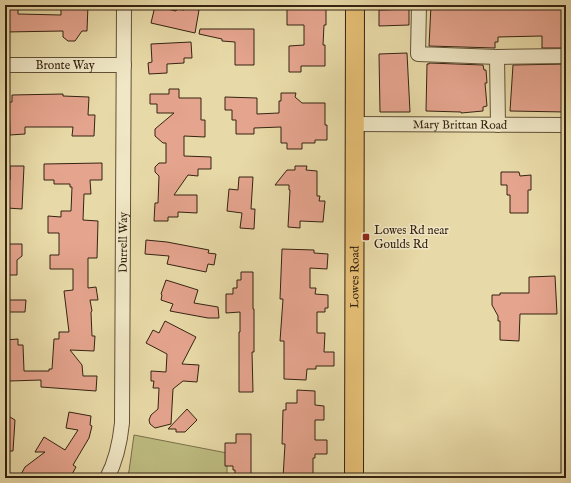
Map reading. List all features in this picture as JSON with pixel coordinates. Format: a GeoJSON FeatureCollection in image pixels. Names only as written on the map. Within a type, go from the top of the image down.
{"type":"FeatureCollection","features":[{"type":"Feature","properties":{"kind":"main road","name":"Lowes Road"},"geometry":{"type":"LineString","coordinates":[[354,478],[355,5]]}},
{"type":"Feature","properties":{"kind":"street","name":"Durrell Way"},"geometry":{"type":"LineString","coordinates":[[107,478],[112,469],[119,446],[122,423],[124,5]]}},
{"type":"Feature","properties":{"kind":"street"},"geometry":{"type":"LineString","coordinates":[[419,5],[418,54],[497,57],[566,56]]}},
{"type":"Feature","properties":{"kind":"street"},"geometry":{"type":"LineString","coordinates":[[497,57],[498,124]]}},
{"type":"Feature","properties":{"kind":"street","name":"Bronte Way"},"geometry":{"type":"LineString","coordinates":[[5,65],[124,65]]}},
{"type":"Feature","properties":{"kind":"street","name":"Mary Brittan Road"},"geometry":{"type":"LineString","coordinates":[[355,124],[566,125]]}},
{"type":"Feature","properties":{"kind":"shaded area"},"geometry":{"type":"Polygon","coordinates":[[[134,435],[227,453],[227,478],[126,478],[129,471],[134,435]]]}},
{"type":"Feature","properties":{"kind":"building"},"geometry":{"type":"Polygon","coordinates":[[[5,5],[18,5],[18,14],[61,15],[61,5],[88,5],[87,31],[82,31],[75,41],[68,41],[63,37],[63,31],[5,32],[5,5]]]}},
{"type":"Feature","properties":{"kind":"building"},"geometry":{"type":"Polygon","coordinates":[[[431,5],[566,5],[566,48],[542,48],[542,36],[498,37],[498,42],[495,42],[495,48],[429,46],[431,5]]]}},
{"type":"Feature","properties":{"kind":"building"},"geometry":{"type":"Polygon","coordinates":[[[155,6],[176,11],[177,9],[184,10],[185,7],[199,10],[195,33],[151,23],[155,6]]]}},
{"type":"Feature","properties":{"kind":"building"},"geometry":{"type":"Polygon","coordinates":[[[287,6],[326,6],[326,25],[324,25],[323,45],[325,45],[325,66],[301,66],[301,72],[289,72],[289,46],[304,45],[304,25],[287,25],[287,6]]]}},
{"type":"Feature","properties":{"kind":"building"},"geometry":{"type":"Polygon","coordinates":[[[409,9],[409,25],[379,26],[379,10],[409,9]]]}},
{"type":"Feature","properties":{"kind":"building"},"geometry":{"type":"Polygon","coordinates":[[[200,29],[254,29],[254,65],[235,65],[235,42],[222,41],[222,39],[199,34],[200,29]]]}},
{"type":"Feature","properties":{"kind":"building"},"geometry":{"type":"Polygon","coordinates":[[[191,42],[192,58],[184,58],[184,63],[167,64],[167,73],[149,74],[148,63],[152,62],[151,44],[191,42]]]}},
{"type":"Feature","properties":{"kind":"building"},"geometry":{"type":"Polygon","coordinates":[[[407,53],[410,112],[380,112],[379,54],[407,53]]]}},
{"type":"Feature","properties":{"kind":"building"},"geometry":{"type":"Polygon","coordinates":[[[427,64],[483,65],[484,70],[486,70],[487,83],[485,83],[487,106],[483,107],[483,111],[461,113],[426,111],[427,64]]]}},
{"type":"Feature","properties":{"kind":"building"},"geometry":{"type":"Polygon","coordinates":[[[566,64],[566,112],[510,111],[513,65],[566,64]]]}},
{"type":"Feature","properties":{"kind":"building"},"geometry":{"type":"Polygon","coordinates":[[[169,89],[179,89],[179,98],[201,98],[201,120],[205,120],[205,137],[184,136],[184,156],[211,157],[211,169],[198,169],[198,176],[188,175],[174,195],[197,195],[197,213],[178,212],[178,217],[168,217],[168,221],[154,221],[155,203],[158,203],[159,176],[155,172],[155,167],[159,163],[166,163],[166,143],[163,143],[155,136],[155,129],[174,113],[157,113],[157,104],[150,104],[150,94],[169,94],[169,89]]]}},
{"type":"Feature","properties":{"kind":"building"},"geometry":{"type":"Polygon","coordinates":[[[281,93],[296,93],[295,97],[302,103],[325,103],[327,140],[315,140],[315,143],[302,143],[302,149],[287,149],[287,143],[281,143],[281,127],[254,128],[254,134],[236,134],[236,120],[232,120],[232,110],[225,110],[225,97],[257,98],[257,114],[279,113],[281,93]]]}},
{"type":"Feature","properties":{"kind":"building"},"geometry":{"type":"Polygon","coordinates":[[[63,94],[63,96],[89,97],[88,115],[95,115],[94,136],[72,136],[73,127],[25,127],[25,134],[10,135],[9,102],[12,102],[12,95],[63,94]]]}},
{"type":"Feature","properties":{"kind":"building"},"geometry":{"type":"Polygon","coordinates":[[[102,163],[102,180],[90,180],[91,194],[84,194],[83,220],[98,221],[97,258],[88,258],[88,288],[96,287],[98,300],[90,300],[92,311],[92,336],[95,336],[94,351],[70,350],[82,365],[83,376],[97,376],[96,391],[41,387],[41,380],[9,381],[9,369],[5,369],[5,340],[18,339],[18,345],[23,345],[24,371],[49,371],[49,369],[52,369],[54,339],[59,339],[59,332],[69,332],[64,291],[73,290],[73,269],[50,269],[50,255],[59,255],[59,233],[48,233],[48,216],[61,217],[61,211],[71,211],[72,187],[70,187],[70,184],[54,184],[54,180],[44,180],[44,164],[102,163]]]}},
{"type":"Feature","properties":{"kind":"building"},"geometry":{"type":"Polygon","coordinates":[[[10,166],[24,166],[22,209],[5,207],[5,179],[10,180],[10,166]]]}},
{"type":"Feature","properties":{"kind":"building"},"geometry":{"type":"Polygon","coordinates":[[[295,166],[307,166],[306,170],[317,171],[317,196],[320,196],[319,201],[325,201],[323,222],[300,221],[300,228],[288,227],[289,185],[275,185],[287,170],[295,170],[295,166]]]}},
{"type":"Feature","properties":{"kind":"building"},"geometry":{"type":"Polygon","coordinates":[[[501,172],[519,172],[520,176],[531,175],[531,190],[528,190],[528,213],[510,213],[510,195],[507,195],[507,185],[501,185],[501,172]]]}},
{"type":"Feature","properties":{"kind":"building"},"geometry":{"type":"Polygon","coordinates":[[[239,177],[253,177],[251,209],[255,209],[254,229],[240,228],[242,213],[227,211],[229,189],[238,190],[239,177]]]}},
{"type":"Feature","properties":{"kind":"building"},"geometry":{"type":"Polygon","coordinates":[[[146,240],[167,242],[209,250],[208,253],[216,254],[214,265],[208,264],[206,272],[167,264],[169,256],[145,254],[146,240]]]}},
{"type":"Feature","properties":{"kind":"building"},"geometry":{"type":"Polygon","coordinates":[[[5,244],[22,244],[22,256],[17,260],[17,275],[5,275],[5,244]]]}},
{"type":"Feature","properties":{"kind":"building"},"geometry":{"type":"Polygon","coordinates":[[[282,249],[314,250],[314,253],[328,254],[327,269],[310,268],[310,288],[316,288],[315,294],[328,295],[328,308],[325,308],[325,312],[317,312],[317,333],[325,333],[324,352],[334,352],[334,366],[316,366],[316,369],[307,369],[306,380],[284,379],[284,341],[280,341],[283,299],[280,299],[282,249]]]}},
{"type":"Feature","properties":{"kind":"building"},"geometry":{"type":"Polygon","coordinates":[[[241,272],[253,272],[253,392],[239,392],[240,312],[226,313],[226,294],[233,294],[233,288],[237,288],[237,280],[241,280],[241,272]]]}},
{"type":"Feature","properties":{"kind":"building"},"geometry":{"type":"Polygon","coordinates":[[[555,276],[557,314],[520,314],[519,341],[500,340],[500,321],[498,321],[498,316],[492,305],[492,295],[500,295],[500,293],[529,293],[529,277],[555,276]]]}},
{"type":"Feature","properties":{"kind":"building"},"geometry":{"type":"Polygon","coordinates":[[[166,280],[198,290],[194,303],[218,307],[219,318],[208,318],[170,311],[173,304],[161,300],[161,294],[166,280]]]}},
{"type":"Feature","properties":{"kind":"building"},"geometry":{"type":"Polygon","coordinates":[[[5,300],[26,300],[25,312],[5,312],[5,300]]]}},
{"type":"Feature","properties":{"kind":"building"},"geometry":{"type":"Polygon","coordinates":[[[165,321],[196,337],[182,364],[199,365],[197,382],[183,381],[173,389],[171,424],[155,428],[150,424],[149,420],[151,415],[158,409],[159,388],[153,388],[154,381],[151,381],[151,371],[166,372],[167,354],[146,343],[153,330],[159,333],[165,321]]]}},
{"type":"Feature","properties":{"kind":"building"},"geometry":{"type":"Polygon","coordinates":[[[297,390],[315,391],[315,405],[324,406],[324,420],[315,420],[315,440],[327,440],[327,454],[315,454],[315,458],[313,458],[313,478],[283,478],[285,444],[282,444],[283,410],[286,410],[286,403],[297,403],[297,390]]]}},
{"type":"Feature","properties":{"kind":"building"},"geometry":{"type":"Polygon","coordinates":[[[187,409],[197,420],[185,432],[176,432],[176,429],[168,429],[187,409]]]}},
{"type":"Feature","properties":{"kind":"building"},"geometry":{"type":"Polygon","coordinates":[[[69,412],[91,416],[90,425],[92,426],[89,438],[73,465],[76,467],[70,478],[19,478],[25,467],[45,452],[35,452],[44,437],[65,450],[78,430],[66,428],[69,412]]]}},
{"type":"Feature","properties":{"kind":"building"},"geometry":{"type":"Polygon","coordinates":[[[5,414],[15,420],[13,451],[5,451],[5,414]]]}},
{"type":"Feature","properties":{"kind":"building"},"geometry":{"type":"Polygon","coordinates":[[[236,434],[251,434],[251,478],[235,478],[235,470],[233,470],[233,466],[225,466],[225,443],[236,443],[236,434]]]}},
{"type":"Feature","properties":{"kind":"place","name":"Lowes Rd near Goulds Rd"},"geometry":{"type":"Point","coordinates":[366,237]}}]}
